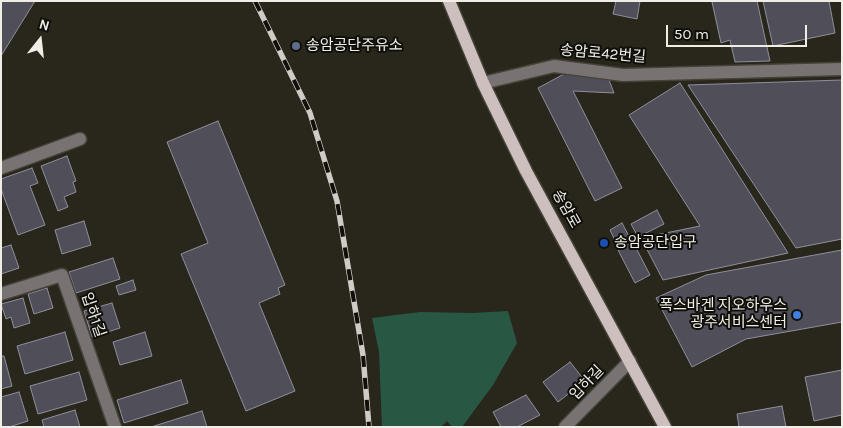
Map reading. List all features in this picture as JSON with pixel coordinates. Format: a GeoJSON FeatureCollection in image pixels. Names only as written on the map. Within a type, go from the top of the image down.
{"type":"FeatureCollection","features":[{"type":"Feature","properties":{"kind":"main road","name":"송암로"},"geometry":{"type":"LineString","coordinates":[[449,1],[483,83],[526,171],[665,427]]}},
{"type":"Feature","properties":{"kind":"street","name":"송암로42번길"},"geometry":{"type":"LineString","coordinates":[[483,83],[554,66],[623,75],[842,69]]}},
{"type":"Feature","properties":{"kind":"street"},"geometry":{"type":"LineString","coordinates":[[1,168],[80,139]]}},
{"type":"Feature","properties":{"kind":"street","name":"입하1길"},"geometry":{"type":"LineString","coordinates":[[1,294],[62,275],[115,427]]}},
{"type":"Feature","properties":{"kind":"street","name":"입하길"},"geometry":{"type":"LineString","coordinates":[[565,427],[630,362]]}},
{"type":"Feature","properties":{"kind":"green space"},"geometry":{"type":"Polygon","coordinates":[[[508,311],[517,343],[493,385],[462,427],[452,427],[447,421],[441,427],[382,427],[379,352],[372,318],[420,312],[473,313],[508,311]]]}},
{"type":"Feature","properties":{"kind":"building"},"geometry":{"type":"Polygon","coordinates":[[[1,1],[35,1],[1,56],[1,1]]]}},
{"type":"Feature","properties":{"kind":"building"},"geometry":{"type":"Polygon","coordinates":[[[616,1],[640,1],[637,19],[613,14],[616,1]]]}},
{"type":"Feature","properties":{"kind":"building"},"geometry":{"type":"Polygon","coordinates":[[[757,1],[770,61],[735,62],[730,40],[721,43],[712,2],[757,1]]]}},
{"type":"Feature","properties":{"kind":"building"},"geometry":{"type":"Polygon","coordinates":[[[763,1],[829,1],[835,33],[773,46],[763,1]]]}},
{"type":"Feature","properties":{"kind":"building"},"geometry":{"type":"Polygon","coordinates":[[[564,74],[609,80],[614,93],[573,91],[622,188],[595,201],[538,88],[564,74]]]}},
{"type":"Feature","properties":{"kind":"building"},"geometry":{"type":"Polygon","coordinates":[[[842,80],[842,239],[796,248],[688,85],[842,80]]]}},
{"type":"Feature","properties":{"kind":"building"},"geometry":{"type":"Polygon","coordinates":[[[680,83],[788,253],[663,280],[641,238],[700,226],[629,115],[680,83]]]}},
{"type":"Feature","properties":{"kind":"building"},"geometry":{"type":"Polygon","coordinates":[[[218,121],[285,285],[278,288],[280,294],[259,303],[295,391],[246,411],[181,254],[208,243],[167,142],[218,121]]]}},
{"type":"Feature","properties":{"kind":"building"},"geometry":{"type":"Polygon","coordinates":[[[67,156],[76,181],[73,182],[76,192],[64,197],[68,207],[58,211],[41,166],[67,156]]]}},
{"type":"Feature","properties":{"kind":"building"},"geometry":{"type":"Polygon","coordinates":[[[32,168],[38,183],[30,186],[45,225],[18,235],[1,189],[1,179],[32,168]]]}},
{"type":"Feature","properties":{"kind":"building"},"geometry":{"type":"Polygon","coordinates":[[[657,210],[664,224],[638,237],[631,224],[657,210]]]}},
{"type":"Feature","properties":{"kind":"building"},"geometry":{"type":"Polygon","coordinates":[[[84,221],[91,245],[62,254],[55,230],[84,221]]]}},
{"type":"Feature","properties":{"kind":"building"},"geometry":{"type":"Polygon","coordinates":[[[622,223],[631,240],[618,247],[610,230],[622,223]]]}},
{"type":"Feature","properties":{"kind":"building"},"geometry":{"type":"Polygon","coordinates":[[[633,242],[650,275],[635,283],[618,250],[633,242]]]}},
{"type":"Feature","properties":{"kind":"building"},"geometry":{"type":"Polygon","coordinates":[[[11,245],[19,268],[1,274],[1,248],[11,245]]]}},
{"type":"Feature","properties":{"kind":"building"},"geometry":{"type":"Polygon","coordinates":[[[842,250],[842,322],[746,339],[692,367],[656,298],[706,275],[842,250]]]}},
{"type":"Feature","properties":{"kind":"building"},"geometry":{"type":"Polygon","coordinates":[[[113,258],[120,279],[76,293],[69,272],[113,258]]]}},
{"type":"Feature","properties":{"kind":"building"},"geometry":{"type":"Polygon","coordinates":[[[133,280],[136,290],[119,295],[116,286],[133,280]]]}},
{"type":"Feature","properties":{"kind":"building"},"geometry":{"type":"Polygon","coordinates":[[[47,288],[53,308],[34,314],[28,294],[47,288]]]}},
{"type":"Feature","properties":{"kind":"building"},"geometry":{"type":"Polygon","coordinates":[[[23,298],[30,323],[14,328],[11,317],[6,319],[1,304],[23,298]]]}},
{"type":"Feature","properties":{"kind":"building"},"geometry":{"type":"Polygon","coordinates":[[[112,303],[120,328],[92,337],[84,311],[112,303]]]}},
{"type":"Feature","properties":{"kind":"building"},"geometry":{"type":"Polygon","coordinates":[[[65,332],[73,360],[25,374],[17,346],[65,332]]]}},
{"type":"Feature","properties":{"kind":"building"},"geometry":{"type":"Polygon","coordinates":[[[145,332],[152,356],[120,365],[113,342],[145,332]]]}},
{"type":"Feature","properties":{"kind":"building"},"geometry":{"type":"Polygon","coordinates":[[[1,356],[4,356],[12,386],[1,389],[1,356]]]}},
{"type":"Feature","properties":{"kind":"building"},"geometry":{"type":"Polygon","coordinates":[[[570,362],[585,381],[558,402],[543,382],[570,362]]]}},
{"type":"Feature","properties":{"kind":"building"},"geometry":{"type":"Polygon","coordinates":[[[842,370],[842,415],[814,421],[805,377],[842,370]]]}},
{"type":"Feature","properties":{"kind":"building"},"geometry":{"type":"Polygon","coordinates":[[[79,372],[87,400],[38,414],[30,386],[79,372]]]}},
{"type":"Feature","properties":{"kind":"building"},"geometry":{"type":"Polygon","coordinates":[[[181,380],[188,403],[124,423],[117,400],[181,380]]]}},
{"type":"Feature","properties":{"kind":"building"},"geometry":{"type":"Polygon","coordinates":[[[19,392],[28,421],[9,427],[1,427],[1,397],[19,392]]]}},
{"type":"Feature","properties":{"kind":"building"},"geometry":{"type":"Polygon","coordinates":[[[526,395],[540,415],[517,427],[501,427],[493,412],[526,395]]]}},
{"type":"Feature","properties":{"kind":"building"},"geometry":{"type":"Polygon","coordinates":[[[782,406],[786,427],[739,427],[737,414],[782,406]]]}},
{"type":"Feature","properties":{"kind":"building"},"geometry":{"type":"Polygon","coordinates":[[[75,410],[80,427],[44,427],[42,420],[75,410]]]}},
{"type":"Feature","properties":{"kind":"building"},"geometry":{"type":"Polygon","coordinates":[[[202,411],[207,427],[151,427],[202,411]]]}},
{"type":"Feature","properties":{"kind":"railway"},"geometry":{"type":"LineString","coordinates":[[255,1],[310,113],[337,201],[363,355],[369,427]]}},
{"type":"Feature","properties":{"kind":"place","name":"송암공단주유소"},"geometry":{"type":"Point","coordinates":[296,46]}},
{"type":"Feature","properties":{"kind":"place","name":"송암공단입구"},"geometry":{"type":"Point","coordinates":[604,243]}},
{"type":"Feature","properties":{"kind":"place","name":"폭스바겐 지오하우스 광주서비스센터"},"geometry":{"type":"Point","coordinates":[797,315]}}]}
